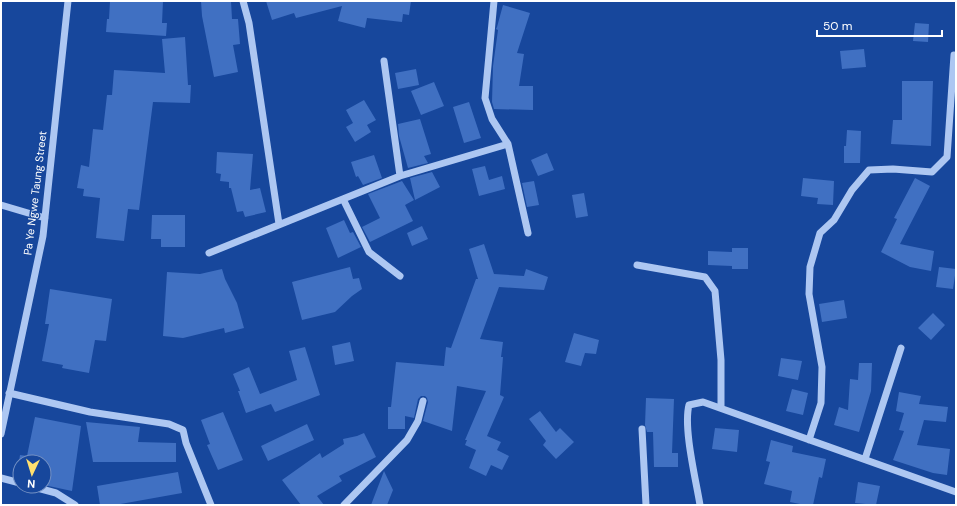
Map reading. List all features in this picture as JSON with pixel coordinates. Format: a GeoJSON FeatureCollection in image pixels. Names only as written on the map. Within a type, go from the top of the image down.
{"type":"FeatureCollection","features":[{"type":"Feature","properties":{"kind":"street","name":"Pa Ye Ngwe Taung Street"},"geometry":{"type":"LineString","coordinates":[[1,434],[43,236],[68,1]]}},
{"type":"Feature","properties":{"kind":"street"},"geometry":{"type":"LineString","coordinates":[[243,1],[248,23],[279,224]]}},
{"type":"Feature","properties":{"kind":"street"},"geometry":{"type":"LineString","coordinates":[[494,1],[485,98],[492,119],[508,144],[528,233]]}},
{"type":"Feature","properties":{"kind":"street"},"geometry":{"type":"LineString","coordinates":[[809,440],[821,403],[822,367],[809,294],[810,267],[820,233],[834,220],[852,190],[869,170],[893,169],[932,172],[947,157],[954,55]]}},
{"type":"Feature","properties":{"kind":"street"},"geometry":{"type":"LineString","coordinates":[[384,61],[400,176]]}},
{"type":"Feature","properties":{"kind":"street"},"geometry":{"type":"LineString","coordinates":[[209,253],[400,176],[508,144]]}},
{"type":"Feature","properties":{"kind":"street"},"geometry":{"type":"LineString","coordinates":[[343,199],[369,252],[400,276]]}},
{"type":"Feature","properties":{"kind":"street"},"geometry":{"type":"LineString","coordinates":[[1,205],[45,218]]}},
{"type":"Feature","properties":{"kind":"street"},"geometry":{"type":"LineString","coordinates":[[637,265],[705,277],[715,291],[721,360],[721,408]]}},
{"type":"Feature","properties":{"kind":"street"},"geometry":{"type":"LineString","coordinates":[[864,459],[901,348]]}},
{"type":"Feature","properties":{"kind":"street"},"geometry":{"type":"LineString","coordinates":[[9,394],[90,412],[169,424],[182,430],[211,505]]}},
{"type":"Feature","properties":{"kind":"street"},"geometry":{"type":"LineString","coordinates":[[344,505],[407,440],[418,421],[423,400]]}},
{"type":"Feature","properties":{"kind":"street"},"geometry":{"type":"LineString","coordinates":[[700,505],[690,445],[687,414],[689,405],[703,402],[956,492]]}},
{"type":"Feature","properties":{"kind":"street"},"geometry":{"type":"LineString","coordinates":[[642,429],[646,505]]}},
{"type":"Feature","properties":{"kind":"street"},"geometry":{"type":"LineString","coordinates":[[1,478],[12,481]]}},
{"type":"Feature","properties":{"kind":"street"},"geometry":{"type":"LineString","coordinates":[[52,492],[75,505]]}},
{"type":"Feature","properties":{"kind":"building"},"geometry":{"type":"Polygon","coordinates":[[[110,1],[163,1],[162,23],[167,23],[166,36],[106,32],[107,19],[109,19],[110,1]]]}},
{"type":"Feature","properties":{"kind":"building"},"geometry":{"type":"Polygon","coordinates":[[[201,1],[231,1],[232,19],[238,19],[240,44],[233,45],[238,72],[214,77],[202,16],[201,1]]]}},
{"type":"Feature","properties":{"kind":"building"},"geometry":{"type":"Polygon","coordinates":[[[266,1],[411,1],[409,15],[403,14],[402,22],[367,18],[365,28],[338,21],[342,6],[296,18],[294,13],[272,20],[266,1]]]}},
{"type":"Feature","properties":{"kind":"building"},"geometry":{"type":"Polygon","coordinates":[[[503,5],[530,13],[517,53],[524,54],[519,86],[533,86],[533,110],[494,109],[492,102],[493,66],[498,30],[496,29],[503,5]]]}},
{"type":"Feature","properties":{"kind":"building"},"geometry":{"type":"Polygon","coordinates":[[[915,23],[929,24],[928,42],[913,41],[915,23]]]}},
{"type":"Feature","properties":{"kind":"building"},"geometry":{"type":"Polygon","coordinates":[[[185,37],[188,85],[191,85],[190,103],[153,102],[139,210],[128,209],[124,241],[96,238],[100,198],[83,196],[84,189],[77,188],[81,165],[89,167],[93,129],[103,130],[107,95],[112,95],[114,70],[165,73],[162,39],[185,37]]]}},
{"type":"Feature","properties":{"kind":"building"},"geometry":{"type":"Polygon","coordinates":[[[864,49],[866,67],[842,69],[840,51],[864,49]]]}},
{"type":"Feature","properties":{"kind":"building"},"geometry":{"type":"Polygon","coordinates":[[[416,69],[419,85],[398,89],[395,73],[416,69]]]}},
{"type":"Feature","properties":{"kind":"building"},"geometry":{"type":"Polygon","coordinates":[[[902,81],[933,81],[931,146],[891,144],[893,120],[902,120],[902,81]]]}},
{"type":"Feature","properties":{"kind":"building"},"geometry":{"type":"Polygon","coordinates":[[[434,82],[444,106],[421,115],[411,91],[434,82]]]}},
{"type":"Feature","properties":{"kind":"building"},"geometry":{"type":"Polygon","coordinates":[[[364,100],[376,120],[367,125],[371,132],[355,142],[346,127],[353,123],[346,110],[364,100]]]}},
{"type":"Feature","properties":{"kind":"building"},"geometry":{"type":"Polygon","coordinates":[[[469,102],[481,138],[464,143],[453,107],[469,102]]]}},
{"type":"Feature","properties":{"kind":"building"},"geometry":{"type":"Polygon","coordinates":[[[420,119],[431,154],[424,156],[428,163],[408,168],[399,136],[398,124],[420,119]]]}},
{"type":"Feature","properties":{"kind":"building"},"geometry":{"type":"Polygon","coordinates":[[[847,130],[861,131],[860,163],[844,163],[844,146],[846,146],[847,130]]]}},
{"type":"Feature","properties":{"kind":"building"},"geometry":{"type":"Polygon","coordinates":[[[217,152],[253,154],[250,190],[260,188],[266,212],[245,217],[243,211],[237,212],[231,188],[229,188],[229,182],[220,181],[221,174],[216,173],[217,152]]]}},
{"type":"Feature","properties":{"kind":"building"},"geometry":{"type":"Polygon","coordinates":[[[547,153],[554,170],[538,176],[531,160],[547,153]]]}},
{"type":"Feature","properties":{"kind":"building"},"geometry":{"type":"Polygon","coordinates":[[[374,155],[382,178],[363,185],[358,176],[356,177],[351,162],[374,155]]]}},
{"type":"Feature","properties":{"kind":"building"},"geometry":{"type":"Polygon","coordinates":[[[485,166],[489,180],[502,176],[505,189],[479,196],[472,169],[485,166]]]}},
{"type":"Feature","properties":{"kind":"building"},"geometry":{"type":"Polygon","coordinates":[[[432,172],[440,187],[415,200],[410,178],[432,172]]]}},
{"type":"Feature","properties":{"kind":"building"},"geometry":{"type":"Polygon","coordinates":[[[803,178],[834,181],[833,205],[817,204],[818,198],[801,196],[803,178]]]}},
{"type":"Feature","properties":{"kind":"building"},"geometry":{"type":"Polygon","coordinates":[[[915,178],[930,186],[900,244],[934,251],[931,271],[910,267],[881,252],[897,219],[894,218],[915,178]]]}},
{"type":"Feature","properties":{"kind":"building"},"geometry":{"type":"Polygon","coordinates":[[[402,181],[414,200],[405,205],[413,221],[370,242],[362,227],[380,218],[368,194],[402,181]]]}},
{"type":"Feature","properties":{"kind":"building"},"geometry":{"type":"Polygon","coordinates":[[[534,181],[539,205],[527,207],[522,183],[534,181]]]}},
{"type":"Feature","properties":{"kind":"building"},"geometry":{"type":"Polygon","coordinates":[[[584,193],[588,216],[576,218],[572,195],[584,193]]]}},
{"type":"Feature","properties":{"kind":"building"},"geometry":{"type":"Polygon","coordinates":[[[152,215],[185,215],[185,247],[161,247],[161,239],[151,239],[152,215]]]}},
{"type":"Feature","properties":{"kind":"building"},"geometry":{"type":"Polygon","coordinates":[[[344,220],[350,233],[353,232],[361,247],[338,258],[326,228],[344,220]]]}},
{"type":"Feature","properties":{"kind":"building"},"geometry":{"type":"Polygon","coordinates":[[[422,226],[428,239],[412,246],[407,233],[422,226]]]}},
{"type":"Feature","properties":{"kind":"building"},"geometry":{"type":"Polygon","coordinates":[[[484,244],[494,274],[524,276],[526,269],[548,277],[544,290],[499,287],[480,339],[503,342],[500,395],[504,397],[487,436],[501,442],[497,450],[509,456],[502,470],[491,465],[486,476],[469,468],[476,450],[465,445],[467,440],[465,440],[486,391],[457,386],[452,431],[423,421],[428,402],[425,396],[421,396],[418,399],[414,418],[405,416],[405,429],[388,429],[388,407],[391,407],[396,362],[444,366],[446,347],[451,348],[476,279],[478,279],[469,249],[484,244]]]}},
{"type":"Feature","properties":{"kind":"building"},"geometry":{"type":"Polygon","coordinates":[[[732,248],[748,248],[748,269],[732,269],[732,266],[708,265],[708,251],[732,252],[732,248]]]}},
{"type":"Feature","properties":{"kind":"building"},"geometry":{"type":"Polygon","coordinates":[[[350,267],[353,279],[359,278],[362,289],[335,312],[302,320],[292,282],[350,267]]]}},
{"type":"Feature","properties":{"kind":"building"},"geometry":{"type":"Polygon","coordinates":[[[939,267],[956,269],[953,289],[936,287],[939,267]]]}},
{"type":"Feature","properties":{"kind":"building"},"geometry":{"type":"Polygon","coordinates":[[[222,269],[225,279],[237,303],[244,328],[225,333],[224,328],[183,338],[163,336],[167,272],[200,274],[222,269]]]}},
{"type":"Feature","properties":{"kind":"building"},"geometry":{"type":"Polygon","coordinates":[[[50,289],[112,299],[106,341],[95,340],[89,373],[62,368],[63,365],[42,361],[49,324],[45,324],[50,289]]]}},
{"type":"Feature","properties":{"kind":"building"},"geometry":{"type":"Polygon","coordinates":[[[844,300],[847,318],[822,322],[819,304],[844,300]]]}},
{"type":"Feature","properties":{"kind":"building"},"geometry":{"type":"Polygon","coordinates":[[[933,313],[945,325],[931,340],[918,328],[933,313]]]}},
{"type":"Feature","properties":{"kind":"building"},"geometry":{"type":"Polygon","coordinates":[[[574,333],[599,340],[596,354],[585,353],[581,366],[565,362],[574,333]]]}},
{"type":"Feature","properties":{"kind":"building"},"geometry":{"type":"Polygon","coordinates":[[[350,342],[354,361],[335,365],[332,346],[350,342]]]}},
{"type":"Feature","properties":{"kind":"building"},"geometry":{"type":"Polygon","coordinates":[[[305,347],[320,395],[275,412],[271,404],[246,413],[238,391],[240,391],[233,374],[249,367],[260,394],[297,380],[289,351],[305,347]]]}},
{"type":"Feature","properties":{"kind":"building"},"geometry":{"type":"Polygon","coordinates":[[[781,358],[802,361],[798,380],[778,376],[781,358]]]}},
{"type":"Feature","properties":{"kind":"building"},"geometry":{"type":"Polygon","coordinates":[[[859,363],[872,363],[871,391],[859,432],[834,425],[839,407],[848,410],[850,379],[858,380],[859,363]]]}},
{"type":"Feature","properties":{"kind":"building"},"geometry":{"type":"Polygon","coordinates":[[[792,389],[808,393],[803,415],[786,411],[792,389]]]}},
{"type":"Feature","properties":{"kind":"building"},"geometry":{"type":"Polygon","coordinates":[[[899,392],[921,396],[919,404],[948,407],[946,422],[924,420],[917,445],[950,449],[947,475],[933,473],[893,460],[904,431],[899,430],[904,413],[896,411],[899,392]]]}},
{"type":"Feature","properties":{"kind":"building"},"geometry":{"type":"Polygon","coordinates":[[[646,398],[674,399],[672,453],[678,453],[678,467],[654,467],[653,432],[647,432],[645,425],[646,398]]]}},
{"type":"Feature","properties":{"kind":"building"},"geometry":{"type":"Polygon","coordinates":[[[540,411],[556,432],[560,428],[574,442],[556,459],[543,445],[546,441],[529,419],[540,411]]]}},
{"type":"Feature","properties":{"kind":"building"},"geometry":{"type":"Polygon","coordinates":[[[223,412],[243,460],[218,470],[207,445],[210,444],[201,420],[223,412]]]}},
{"type":"Feature","properties":{"kind":"building"},"geometry":{"type":"Polygon","coordinates":[[[35,417],[81,426],[72,491],[52,487],[52,454],[27,454],[35,417]]]}},
{"type":"Feature","properties":{"kind":"building"},"geometry":{"type":"Polygon","coordinates":[[[86,422],[140,427],[138,442],[176,443],[176,462],[93,462],[86,422]]]}},
{"type":"Feature","properties":{"kind":"building"},"geometry":{"type":"Polygon","coordinates":[[[307,424],[314,440],[268,461],[261,446],[307,424]]]}},
{"type":"Feature","properties":{"kind":"building"},"geometry":{"type":"Polygon","coordinates":[[[715,428],[739,430],[737,452],[712,449],[715,428]]]}},
{"type":"Feature","properties":{"kind":"building"},"geometry":{"type":"Polygon","coordinates":[[[364,433],[376,457],[339,476],[342,481],[317,496],[324,505],[301,505],[282,480],[320,453],[322,458],[344,444],[343,439],[364,433]]]}},
{"type":"Feature","properties":{"kind":"building"},"geometry":{"type":"Polygon","coordinates":[[[771,440],[793,446],[792,452],[826,459],[822,478],[819,477],[813,505],[790,502],[792,491],[764,484],[770,462],[766,461],[771,440]]]}},
{"type":"Feature","properties":{"kind":"building"},"geometry":{"type":"Polygon","coordinates":[[[384,471],[393,490],[387,505],[371,505],[384,471]]]}},
{"type":"Feature","properties":{"kind":"building"},"geometry":{"type":"Polygon","coordinates":[[[178,472],[182,493],[115,505],[100,505],[97,486],[178,472]]]}},
{"type":"Feature","properties":{"kind":"building"},"geometry":{"type":"Polygon","coordinates":[[[858,482],[880,486],[876,505],[855,503],[858,482]]]}}]}
